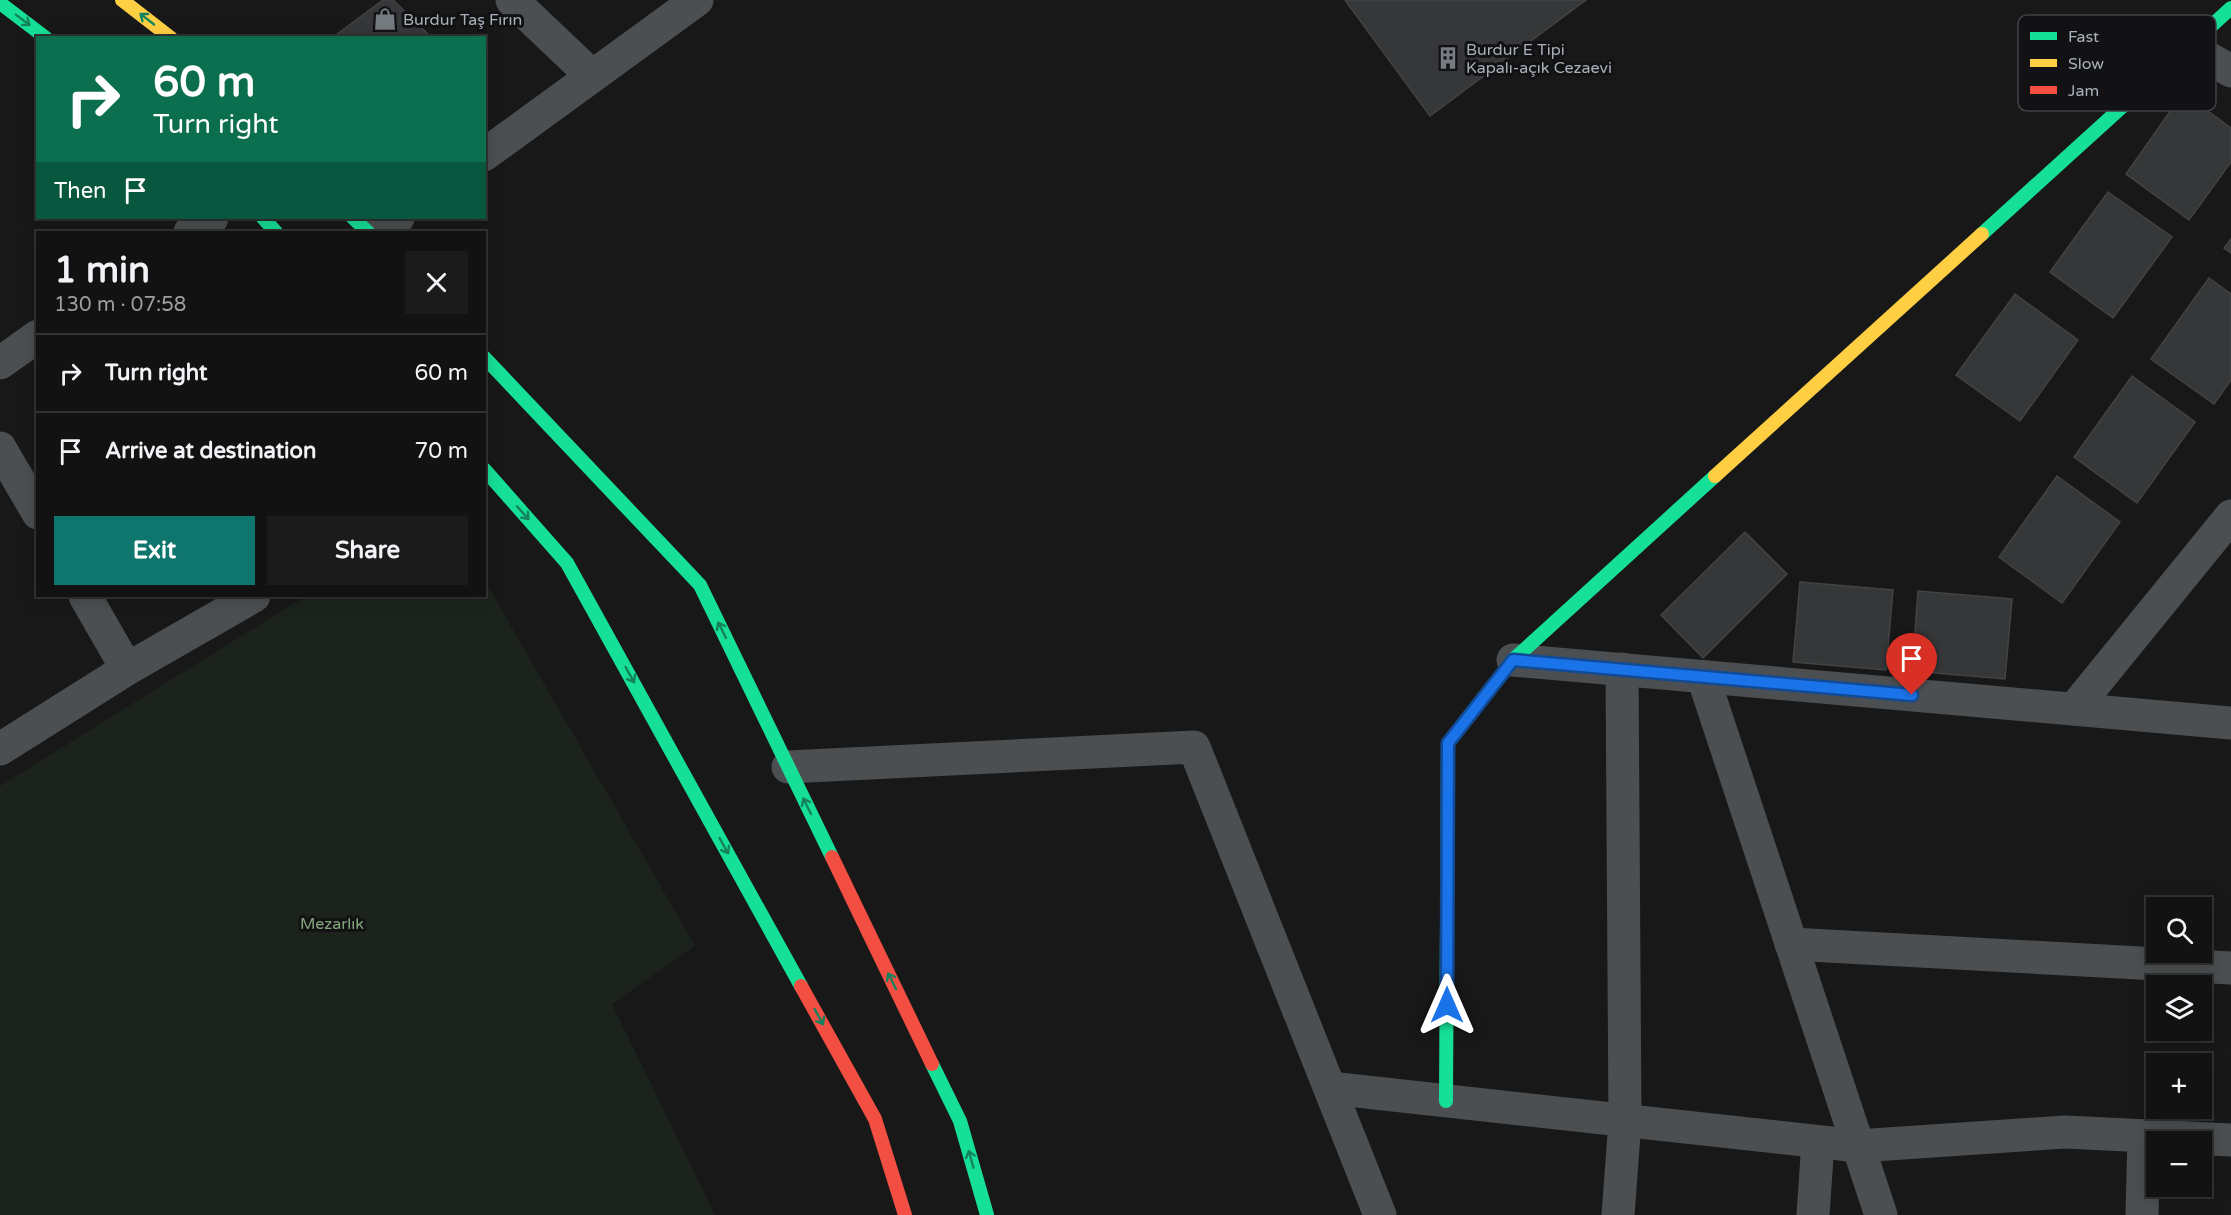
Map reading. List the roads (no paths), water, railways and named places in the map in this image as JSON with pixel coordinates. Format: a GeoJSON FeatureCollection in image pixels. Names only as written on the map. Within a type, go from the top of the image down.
{"type":"FeatureCollection","features":[{"type":"Feature","properties":{"kind":"main road"},"geometry":{"type":"LineString","coordinates":[[123,0],[168,36]]}},
{"type":"Feature","properties":{"kind":"main road"},"geometry":{"type":"LineString","coordinates":[[0,3],[43,36]]}},
{"type":"Feature","properties":{"kind":"main road"},"geometry":{"type":"LineString","coordinates":[[2216,22],[2231,8]]}},
{"type":"Feature","properties":{"kind":"main road"},"geometry":{"type":"LineString","coordinates":[[1446,1101],[1448,743],[1513,660],[2118,111]]}},
{"type":"Feature","properties":{"kind":"main road"},"geometry":{"type":"LineString","coordinates":[[264,219],[275,231]]}},
{"type":"Feature","properties":{"kind":"main road"},"geometry":{"type":"LineString","coordinates":[[354,219],[367,231]]}},
{"type":"Feature","properties":{"kind":"main road"},"geometry":{"type":"LineString","coordinates":[[486,359],[700,585],[960,1120],[987,1215]]}},
{"type":"Feature","properties":{"kind":"main road"},"geometry":{"type":"LineString","coordinates":[[486,472],[567,563],[875,1119],[905,1215]]}},
{"type":"Feature","properties":{"kind":"street"},"geometry":{"type":"LineString","coordinates":[[512,0],[592,76]]}},
{"type":"Feature","properties":{"kind":"street"},"geometry":{"type":"LineString","coordinates":[[486,154],[697,0]]}},
{"type":"Feature","properties":{"kind":"street"},"geometry":{"type":"LineString","coordinates":[[2216,62],[2231,71]]}},
{"type":"Feature","properties":{"kind":"street"},"geometry":{"type":"LineString","coordinates":[[192,231],[210,219]]}},
{"type":"Feature","properties":{"kind":"street"},"geometry":{"type":"LineString","coordinates":[[379,231],[397,219]]}},
{"type":"Feature","properties":{"kind":"street"},"geometry":{"type":"LineString","coordinates":[[0,448],[36,510]]}},
{"type":"Feature","properties":{"kind":"street"},"geometry":{"type":"LineString","coordinates":[[2074,709],[2231,516]]}},
{"type":"Feature","properties":{"kind":"street"},"geometry":{"type":"LineString","coordinates":[[86,597],[127,669]]}},
{"type":"Feature","properties":{"kind":"street"},"geometry":{"type":"LineString","coordinates":[[0,749],[127,669],[253,597]]}},
{"type":"Feature","properties":{"kind":"street"},"geometry":{"type":"LineString","coordinates":[[1513,660],[2231,723]]}},
{"type":"Feature","properties":{"kind":"street"},"geometry":{"type":"LineString","coordinates":[[1618,1215],[1625,1121],[1623,669]]}},
{"type":"Feature","properties":{"kind":"street"},"geometry":{"type":"LineString","coordinates":[[1703,676],[1881,1215]]}},
{"type":"Feature","properties":{"kind":"street"},"geometry":{"type":"LineString","coordinates":[[788,768],[1194,747],[1380,1215]]}},
{"type":"Feature","properties":{"kind":"street"},"geometry":{"type":"LineString","coordinates":[[1791,944],[2231,968]]}},
{"type":"Feature","properties":{"kind":"street"},"geometry":{"type":"LineString","coordinates":[[1330,1088],[1858,1146],[2065,1132],[2231,1140]]}},
{"type":"Feature","properties":{"kind":"street"},"geometry":{"type":"LineString","coordinates":[[2142,1215],[2144,1136]]}},
{"type":"Feature","properties":{"kind":"street"},"geometry":{"type":"LineString","coordinates":[[1813,1215],[1818,1142]]}},
{"type":"Feature","properties":{"kind":"place","name":"Burdur Taş Fırın"},"geometry":{"type":"Point","coordinates":[385,19]}},
{"type":"Feature","properties":{"kind":"place","name":"Burdur E Tipi Kapalı-açık Cezaevi"},"geometry":{"type":"Point","coordinates":[1448,58]}},
{"type":"Feature","properties":{"kind":"park label","name":"Mezarlık"},"geometry":{"type":"Point","coordinates":[332,923]}}]}
